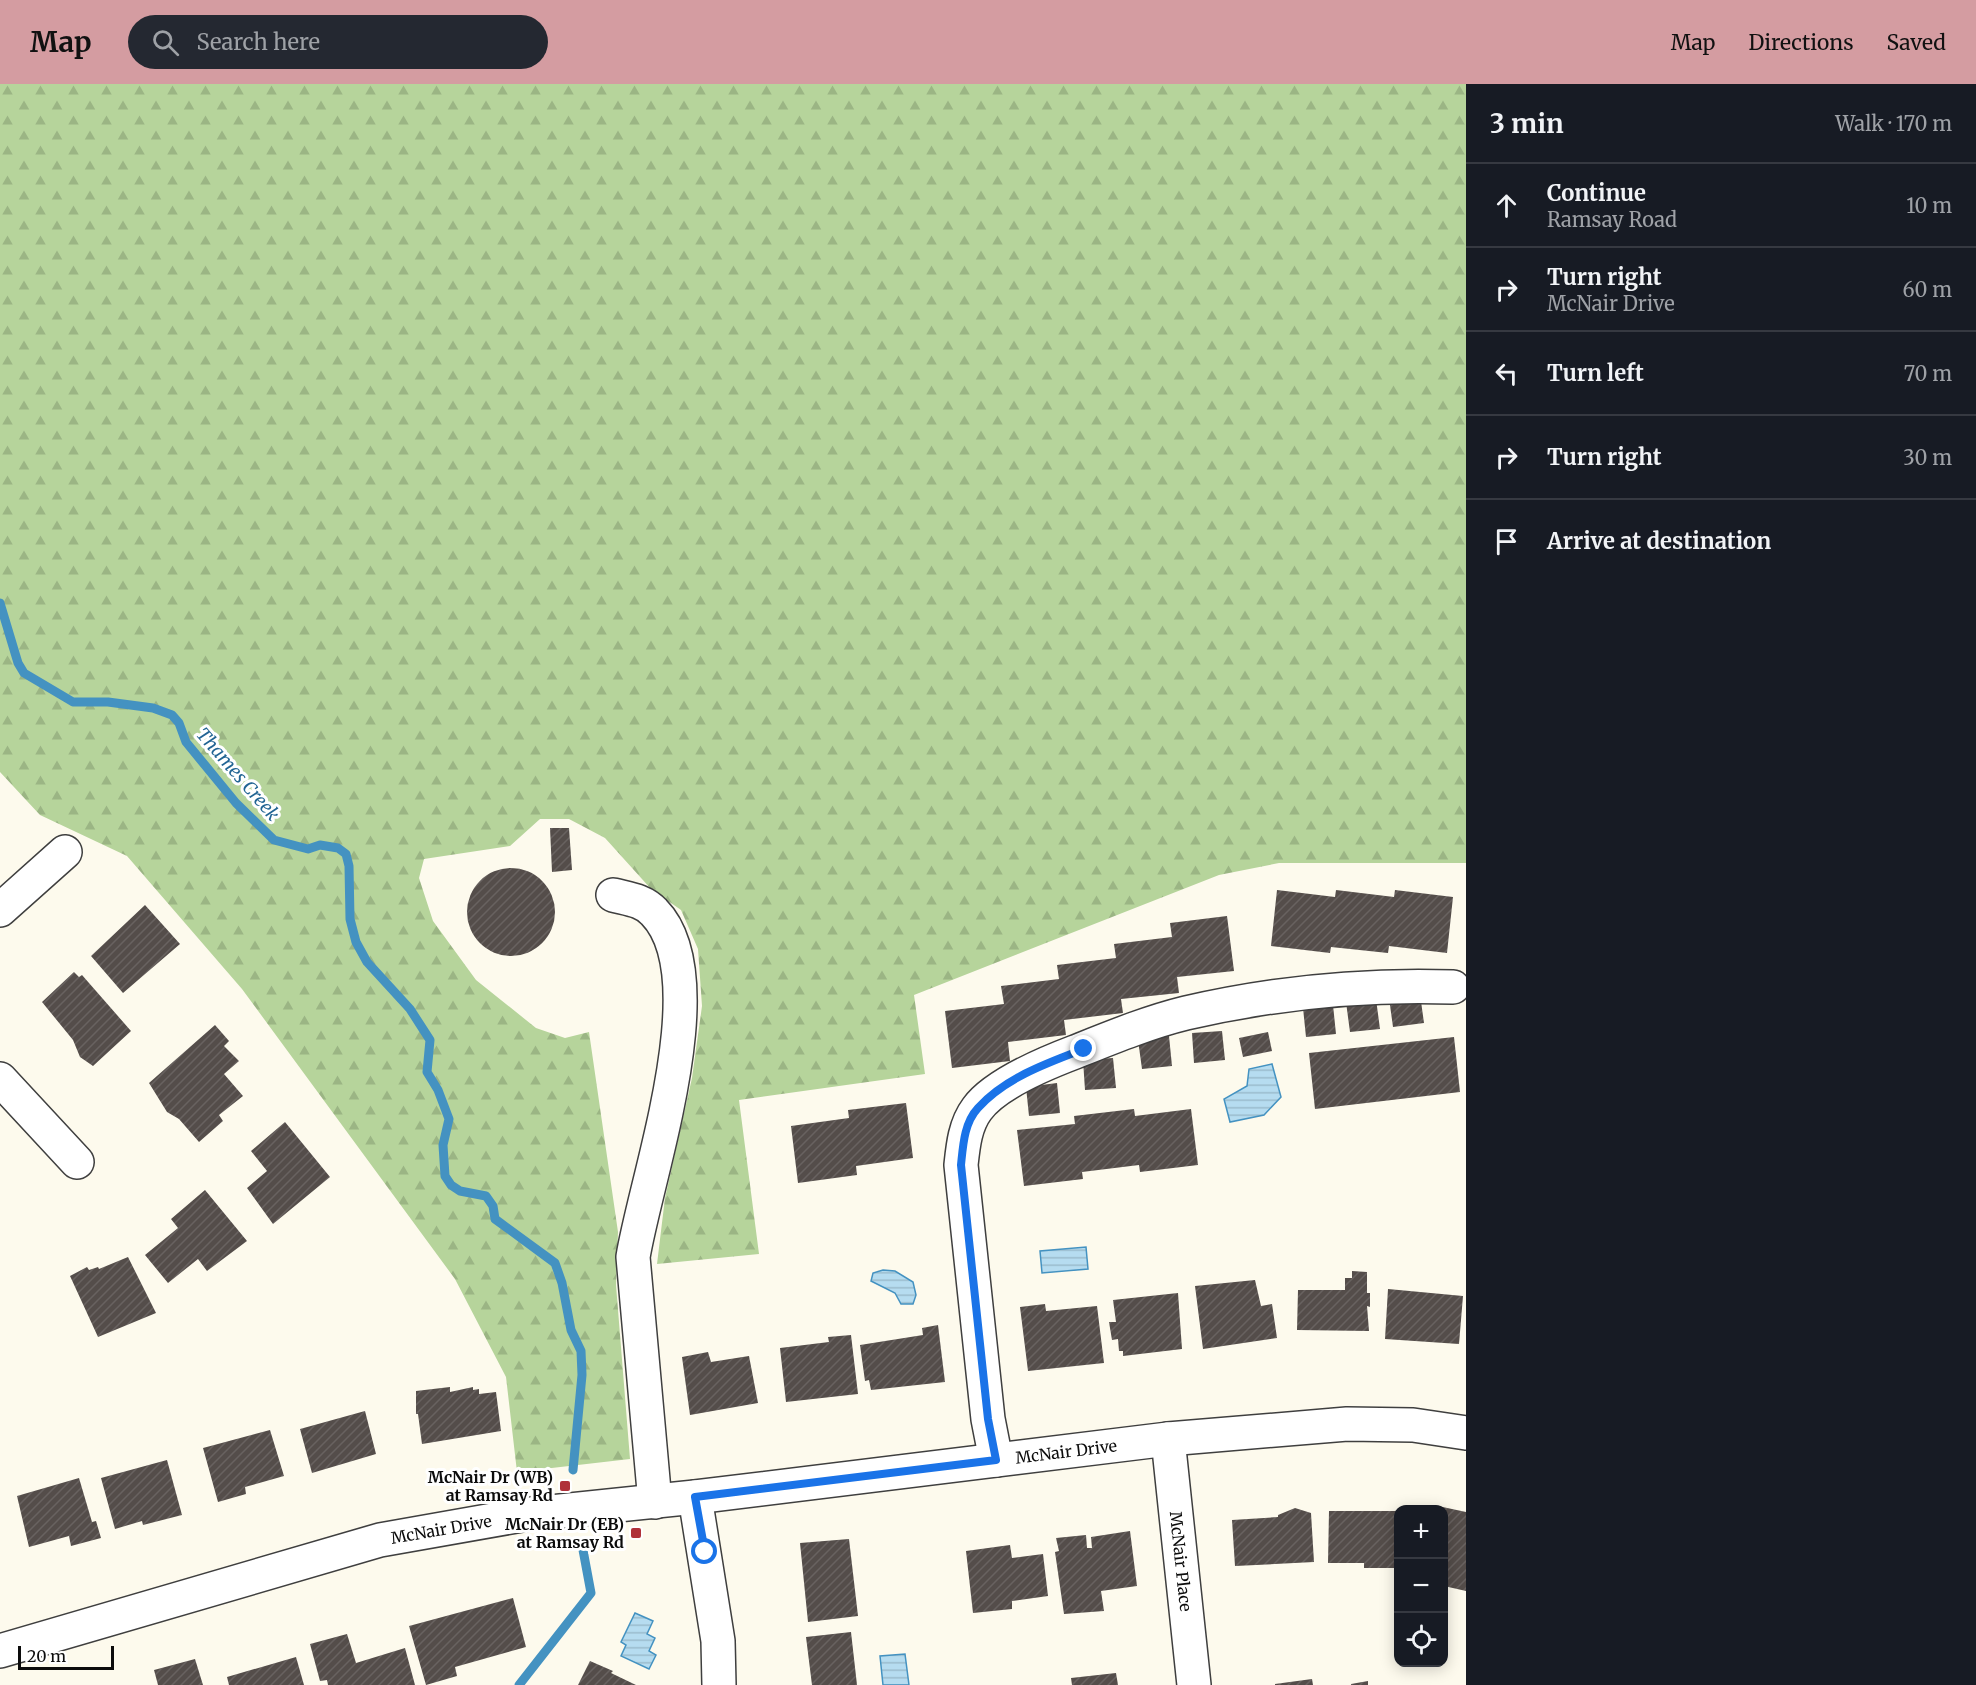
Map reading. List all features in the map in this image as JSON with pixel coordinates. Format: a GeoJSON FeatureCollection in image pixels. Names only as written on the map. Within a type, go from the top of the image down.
{"type":"FeatureCollection","features":[{"type":"Feature","properties":{"kind":"street"},"geometry":{"type":"LineString","coordinates":[[0,910],[64,852]]}},
{"type":"Feature","properties":{"kind":"street"},"geometry":{"type":"LineString","coordinates":[[613,895],[638,900],[659,917],[674,951],[680,981],[678,1022],[664,1128],[639,1217],[633,1257],[655,1502]]}},
{"type":"Feature","properties":{"kind":"street"},"geometry":{"type":"LineString","coordinates":[[996,1460],[988,1419],[961,1165],[964,1135],[977,1108],[1013,1080],[1055,1060],[1184,1013],[1264,998],[1345,989],[1454,987]]}},
{"type":"Feature","properties":{"kind":"street"},"geometry":{"type":"LineString","coordinates":[[0,1079],[77,1162]]}},
{"type":"Feature","properties":{"kind":"street","name":"McNair Drive"},"geometry":{"type":"LineString","coordinates":[[0,1651],[380,1540],[522,1515],[655,1502],[1168,1439],[1347,1424],[1413,1425],[1466,1433]]}},
{"type":"Feature","properties":{"kind":"street","name":"McNair Place"},"geometry":{"type":"LineString","coordinates":[[1168,1439],[1194,1685]]}},
{"type":"Feature","properties":{"kind":"street"},"geometry":{"type":"LineString","coordinates":[[695,1497],[718,1641],[719,1685]]}},
{"type":"Feature","properties":{"kind":"green space"},"geometry":{"type":"Polygon","coordinates":[[[0,84],[1466,84],[1466,863],[1279,863],[1219,875],[914,995],[925,1074],[739,1100],[759,1254],[657,1264],[665,1198],[692,1078],[702,1006],[698,949],[681,910],[651,889],[605,838],[569,819],[540,819],[510,846],[424,859],[419,878],[433,921],[476,980],[536,1028],[565,1038],[589,1032],[618,1232],[616,1285],[630,1459],[517,1472],[506,1377],[455,1279],[242,989],[127,856],[40,815],[0,772],[0,84]]]}},
{"type":"Feature","properties":{"kind":"water"},"geometry":{"type":"Polygon","coordinates":[[[1272,1064],[1281,1097],[1264,1115],[1230,1122],[1224,1099],[1247,1086],[1249,1069],[1272,1064]]]}},
{"type":"Feature","properties":{"kind":"water"},"geometry":{"type":"Polygon","coordinates":[[[1086,1247],[1088,1269],[1042,1273],[1040,1251],[1086,1247]]]}},
{"type":"Feature","properties":{"kind":"water"},"geometry":{"type":"Polygon","coordinates":[[[883,1270],[895,1271],[913,1282],[916,1295],[913,1304],[901,1304],[895,1293],[871,1281],[873,1273],[883,1270]]]}},
{"type":"Feature","properties":{"kind":"water"},"geometry":{"type":"Polygon","coordinates":[[[635,1613],[653,1621],[647,1634],[655,1638],[649,1651],[656,1655],[649,1669],[621,1656],[626,1645],[621,1642],[635,1613]]]}},
{"type":"Feature","properties":{"kind":"water"},"geometry":{"type":"Polygon","coordinates":[[[905,1654],[909,1685],[883,1685],[880,1656],[905,1654]]]}},
{"type":"Feature","properties":{"kind":"building"},"geometry":{"type":"Polygon","coordinates":[[[550,828],[569,828],[572,870],[552,872],[550,828]]]}},
{"type":"Feature","properties":{"kind":"building"},"geometry":{"type":"Polygon","coordinates":[[[511,868],[528,871],[542,881],[552,895],[555,912],[552,929],[542,943],[528,953],[511,956],[494,953],[480,943],[470,929],[467,912],[470,895],[480,881],[494,871],[511,868]]]}},
{"type":"Feature","properties":{"kind":"building"},"geometry":{"type":"Polygon","coordinates":[[[1277,890],[1335,897],[1336,890],[1394,897],[1395,890],[1453,897],[1447,953],[1389,946],[1388,953],[1331,947],[1330,953],[1271,946],[1277,890]]]}},
{"type":"Feature","properties":{"kind":"building"},"geometry":{"type":"Polygon","coordinates":[[[145,905],[180,944],[123,993],[91,956],[145,905]]]}},
{"type":"Feature","properties":{"kind":"building"},"geometry":{"type":"Polygon","coordinates":[[[1227,916],[1234,971],[1177,977],[1179,993],[1121,999],[1123,1013],[1064,1020],[1066,1035],[1008,1042],[1010,1061],[952,1068],[945,1011],[1004,1004],[1001,986],[1059,979],[1057,965],[1116,958],[1114,944],[1172,937],[1170,923],[1227,916]]]}},
{"type":"Feature","properties":{"kind":"building"},"geometry":{"type":"Polygon","coordinates":[[[74,972],[79,977],[82,975],[131,1031],[93,1066],[80,1057],[73,1040],[42,1002],[74,972]]]}},
{"type":"Feature","properties":{"kind":"building"},"geometry":{"type":"Polygon","coordinates":[[[1420,994],[1424,1023],[1393,1027],[1389,998],[1420,994]]]}},
{"type":"Feature","properties":{"kind":"building"},"geometry":{"type":"Polygon","coordinates":[[[1376,999],[1380,1029],[1350,1032],[1346,1002],[1376,999]]]}},
{"type":"Feature","properties":{"kind":"building"},"geometry":{"type":"Polygon","coordinates":[[[1333,1005],[1336,1034],[1306,1037],[1303,1008],[1333,1005]]]}},
{"type":"Feature","properties":{"kind":"building"},"geometry":{"type":"Polygon","coordinates":[[[215,1025],[229,1041],[224,1046],[239,1061],[224,1074],[243,1096],[219,1115],[223,1121],[199,1142],[179,1119],[167,1112],[149,1083],[215,1025]]]}},
{"type":"Feature","properties":{"kind":"building"},"geometry":{"type":"Polygon","coordinates":[[[1222,1031],[1225,1060],[1194,1063],[1192,1033],[1222,1031]]]}},
{"type":"Feature","properties":{"kind":"building"},"geometry":{"type":"Polygon","coordinates":[[[1268,1032],[1272,1051],[1243,1057],[1239,1038],[1268,1032]]]}},
{"type":"Feature","properties":{"kind":"building"},"geometry":{"type":"Polygon","coordinates":[[[1169,1036],[1172,1066],[1142,1069],[1138,1040],[1169,1036]]]}},
{"type":"Feature","properties":{"kind":"building"},"geometry":{"type":"Polygon","coordinates":[[[1454,1037],[1460,1092],[1315,1109],[1309,1053],[1454,1037]]]}},
{"type":"Feature","properties":{"kind":"building"},"geometry":{"type":"Polygon","coordinates":[[[1113,1058],[1116,1088],[1085,1090],[1083,1060],[1113,1058]]]}},
{"type":"Feature","properties":{"kind":"building"},"geometry":{"type":"Polygon","coordinates":[[[1057,1083],[1060,1113],[1029,1116],[1026,1087],[1057,1083]]]}},
{"type":"Feature","properties":{"kind":"building"},"geometry":{"type":"Polygon","coordinates":[[[906,1103],[913,1158],[856,1166],[857,1175],[798,1183],[791,1126],[849,1118],[848,1110],[906,1103]]]}},
{"type":"Feature","properties":{"kind":"building"},"geometry":{"type":"Polygon","coordinates":[[[1134,1109],[1135,1116],[1191,1109],[1198,1165],[1140,1172],[1139,1165],[1082,1172],[1083,1179],[1024,1186],[1017,1130],[1075,1124],[1074,1116],[1134,1109]]]}},
{"type":"Feature","properties":{"kind":"building"},"geometry":{"type":"Polygon","coordinates":[[[285,1122],[330,1177],[273,1224],[247,1188],[267,1171],[251,1151],[285,1122]]]}},
{"type":"Feature","properties":{"kind":"building"},"geometry":{"type":"Polygon","coordinates":[[[205,1190],[247,1241],[207,1271],[198,1259],[168,1283],[145,1255],[178,1228],[171,1219],[205,1190]]]}},
{"type":"Feature","properties":{"kind":"building"},"geometry":{"type":"Polygon","coordinates":[[[128,1257],[156,1313],[98,1337],[70,1276],[87,1267],[89,1270],[98,1267],[99,1269],[128,1257]]]}},
{"type":"Feature","properties":{"kind":"building"},"geometry":{"type":"Polygon","coordinates":[[[1352,1271],[1367,1272],[1367,1293],[1370,1293],[1370,1307],[1367,1306],[1369,1331],[1297,1330],[1298,1290],[1345,1290],[1345,1278],[1352,1278],[1352,1271]]]}},
{"type":"Feature","properties":{"kind":"building"},"geometry":{"type":"Polygon","coordinates":[[[1255,1280],[1261,1306],[1272,1304],[1277,1338],[1203,1349],[1195,1286],[1255,1280]]]}},
{"type":"Feature","properties":{"kind":"building"},"geometry":{"type":"Polygon","coordinates":[[[1388,1289],[1463,1296],[1459,1344],[1385,1339],[1388,1289]]]}},
{"type":"Feature","properties":{"kind":"building"},"geometry":{"type":"Polygon","coordinates":[[[1178,1293],[1182,1349],[1123,1356],[1123,1351],[1119,1351],[1118,1339],[1112,1340],[1109,1322],[1116,1322],[1113,1300],[1178,1293]]]}},
{"type":"Feature","properties":{"kind":"building"},"geometry":{"type":"Polygon","coordinates":[[[1045,1304],[1046,1311],[1097,1306],[1104,1363],[1028,1371],[1020,1307],[1045,1304]]]}},
{"type":"Feature","properties":{"kind":"building"},"geometry":{"type":"Polygon","coordinates":[[[938,1325],[945,1382],[871,1390],[869,1380],[865,1381],[860,1345],[923,1335],[922,1328],[938,1325]]]}},
{"type":"Feature","properties":{"kind":"building"},"geometry":{"type":"Polygon","coordinates":[[[851,1335],[858,1394],[786,1402],[780,1348],[829,1342],[828,1337],[851,1335]]]}},
{"type":"Feature","properties":{"kind":"building"},"geometry":{"type":"Polygon","coordinates":[[[708,1352],[711,1362],[749,1356],[758,1403],[690,1415],[682,1357],[708,1352]]]}},
{"type":"Feature","properties":{"kind":"building"},"geometry":{"type":"Polygon","coordinates":[[[450,1387],[450,1392],[473,1387],[473,1390],[479,1389],[479,1394],[496,1392],[501,1431],[422,1444],[418,1414],[416,1414],[416,1391],[450,1387]]]}},
{"type":"Feature","properties":{"kind":"building"},"geometry":{"type":"Polygon","coordinates":[[[365,1411],[376,1454],[312,1473],[300,1429],[365,1411]]]}},
{"type":"Feature","properties":{"kind":"building"},"geometry":{"type":"Polygon","coordinates":[[[270,1430],[284,1476],[245,1487],[246,1494],[218,1502],[203,1448],[270,1430]]]}},
{"type":"Feature","properties":{"kind":"building"},"geometry":{"type":"Polygon","coordinates":[[[167,1460],[182,1515],[143,1525],[142,1521],[115,1529],[101,1478],[167,1460]]]}},
{"type":"Feature","properties":{"kind":"building"},"geometry":{"type":"Polygon","coordinates":[[[79,1478],[92,1522],[96,1521],[101,1538],[71,1546],[69,1536],[29,1547],[17,1496],[79,1478]]]}},
{"type":"Feature","properties":{"kind":"building"},"geometry":{"type":"Polygon","coordinates":[[[1295,1508],[1311,1513],[1314,1562],[1235,1566],[1232,1520],[1278,1517],[1295,1508]]]}},
{"type":"Feature","properties":{"kind":"building"},"geometry":{"type":"Polygon","coordinates":[[[1448,1508],[1466,1512],[1466,1591],[1448,1587],[1448,1508]]]}},
{"type":"Feature","properties":{"kind":"building"},"geometry":{"type":"Polygon","coordinates":[[[1329,1511],[1394,1511],[1394,1568],[1364,1568],[1364,1563],[1328,1563],[1329,1511]]]}},
{"type":"Feature","properties":{"kind":"building"},"geometry":{"type":"Polygon","coordinates":[[[1130,1531],[1137,1586],[1101,1591],[1104,1611],[1064,1614],[1055,1552],[1059,1551],[1056,1538],[1086,1535],[1087,1548],[1092,1548],[1091,1537],[1130,1531]]]}},
{"type":"Feature","properties":{"kind":"building"},"geometry":{"type":"Polygon","coordinates":[[[849,1539],[858,1616],[808,1622],[800,1543],[849,1539]]]}},
{"type":"Feature","properties":{"kind":"building"},"geometry":{"type":"Polygon","coordinates":[[[1010,1545],[1012,1558],[1043,1554],[1048,1596],[1012,1601],[1012,1609],[973,1613],[966,1551],[1010,1545]]]}},
{"type":"Feature","properties":{"kind":"building"},"geometry":{"type":"Polygon","coordinates":[[[513,1598],[526,1647],[455,1667],[457,1676],[426,1685],[409,1626],[513,1598]]]}},
{"type":"Feature","properties":{"kind":"building"},"geometry":{"type":"Polygon","coordinates":[[[851,1632],[857,1685],[812,1685],[806,1637],[851,1632]]]}},
{"type":"Feature","properties":{"kind":"building"},"geometry":{"type":"Polygon","coordinates":[[[347,1634],[356,1663],[405,1648],[415,1685],[328,1685],[327,1680],[320,1681],[310,1644],[347,1634]]]}},
{"type":"Feature","properties":{"kind":"building"},"geometry":{"type":"Polygon","coordinates":[[[296,1657],[304,1685],[229,1685],[227,1677],[296,1657]]]}},
{"type":"Feature","properties":{"kind":"building"},"geometry":{"type":"Polygon","coordinates":[[[195,1659],[203,1685],[158,1685],[154,1670],[195,1659]]]}},
{"type":"Feature","properties":{"kind":"building"},"geometry":{"type":"Polygon","coordinates":[[[590,1661],[613,1671],[611,1673],[636,1685],[578,1685],[590,1661]]]}},
{"type":"Feature","properties":{"kind":"building"},"geometry":{"type":"Polygon","coordinates":[[[1116,1673],[1118,1685],[1072,1685],[1071,1678],[1116,1673]]]}},
{"type":"Feature","properties":{"kind":"building"},"geometry":{"type":"Polygon","coordinates":[[[1312,1679],[1313,1685],[1275,1685],[1275,1684],[1312,1679]]]}},
{"type":"Feature","properties":{"kind":"building"},"geometry":{"type":"Polygon","coordinates":[[[1368,1681],[1368,1685],[1351,1685],[1351,1684],[1368,1681]]]}},
{"type":"Feature","properties":{"kind":"waterway","name":"Thames Creek"},"geometry":{"type":"LineString","coordinates":[[0,603],[18,663],[24,673],[73,702],[108,702],[153,708],[172,715],[179,723],[186,742],[236,803],[274,840],[308,849],[320,845],[338,848],[346,854],[349,866],[350,919],[356,942],[367,962],[410,1009],[430,1040],[427,1072],[438,1090],[449,1119],[443,1145],[445,1176],[451,1185],[460,1191],[486,1196],[493,1206],[495,1219],[555,1263],[562,1283],[571,1330],[581,1351],[582,1375],[573,1470]]}},
{"type":"Feature","properties":{"kind":"waterway","name":"Thames Creek"},"geometry":{"type":"LineString","coordinates":[[519,1685],[591,1593],[583,1550]]}},
{"type":"Feature","properties":{"kind":"place","name":"McNair Dr (WB) at Ramsay Rd"},"geometry":{"type":"Point","coordinates":[565,1486]}},
{"type":"Feature","properties":{"kind":"place","name":"McNair Dr (EB) at Ramsay Rd"},"geometry":{"type":"Point","coordinates":[636,1533]}},
{"type":"Feature","properties":{"kind":"route"},"geometry":{"type":"LineString","coordinates":[[705,1552],[695,1497],[996,1460],[988,1419],[961,1165],[964,1135],[977,1108],[1013,1080],[1084,1049]]}}]}
